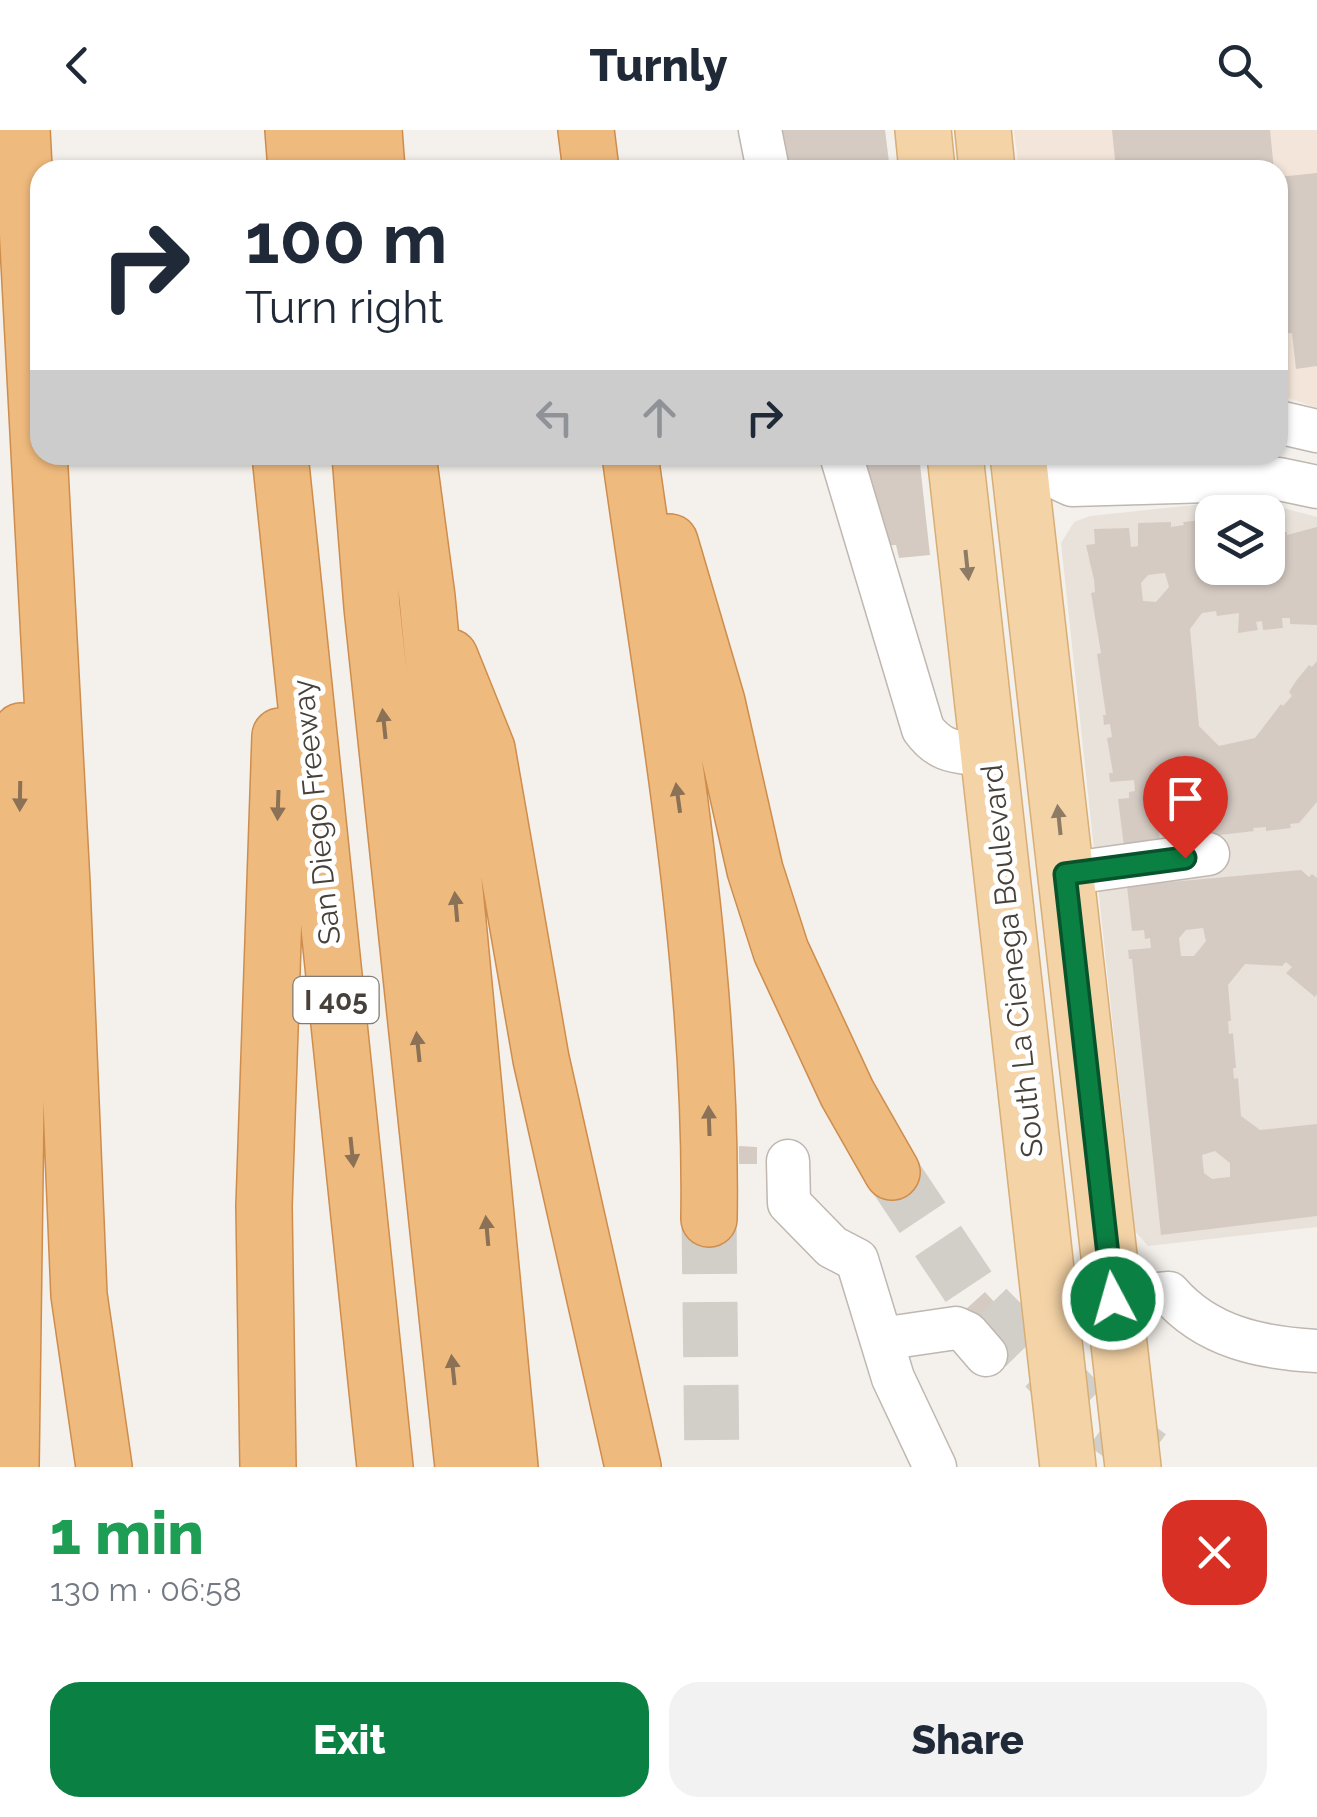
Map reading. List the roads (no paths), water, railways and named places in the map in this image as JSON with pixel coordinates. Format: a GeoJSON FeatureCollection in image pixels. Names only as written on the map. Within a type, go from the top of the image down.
{"type":"FeatureCollection","features":[{"type":"Feature","properties":{"kind":"highway"},"geometry":{"type":"LineString","coordinates":[[10,1467],[30,314],[22,130]]}},
{"type":"Feature","properties":{"kind":"highway"},"geometry":{"type":"LineString","coordinates":[[256,130],[258,160]]}},
{"type":"Feature","properties":{"kind":"highway"},"geometry":{"type":"LineString","coordinates":[[293,130],[295,160]]}},
{"type":"Feature","properties":{"kind":"highway"},"geometry":{"type":"LineString","coordinates":[[334,130],[336,160]]}},
{"type":"Feature","properties":{"kind":"highway"},"geometry":{"type":"LineString","coordinates":[[374,130],[376,160]]}},
{"type":"Feature","properties":{"kind":"highway"},"geometry":{"type":"LineString","coordinates":[[586,130],[590,160]]}},
{"type":"Feature","properties":{"kind":"highway"},"geometry":{"type":"LineString","coordinates":[[38,465],[62,884],[78,1295],[104,1467]]}},
{"type":"Feature","properties":{"kind":"highway","name":"San Diego Freeway"},"geometry":{"type":"LineString","coordinates":[[281,465],[385,1467]]}},
{"type":"Feature","properties":{"kind":"highway"},"geometry":{"type":"LineString","coordinates":[[318,465],[422,1467]]}},
{"type":"Feature","properties":{"kind":"highway"},"geometry":{"type":"LineString","coordinates":[[361,465],[372,607],[463,1467]]}},
{"type":"Feature","properties":{"kind":"highway"},"geometry":{"type":"LineString","coordinates":[[409,465],[426,597],[510,1467]]}},
{"type":"Feature","properties":{"kind":"highway"},"geometry":{"type":"LineString","coordinates":[[631,465],[701,986],[709,1219]]}},
{"type":"Feature","properties":{"kind":"highway"},"geometry":{"type":"LineString","coordinates":[[648,465],[717,702],[756,870],[781,950],[840,1078],[892,1172]]}},
{"type":"Feature","properties":{"kind":"highway"},"geometry":{"type":"LineString","coordinates":[[268,1467],[264,1206],[287,533]]}},
{"type":"Feature","properties":{"kind":"highway"},"geometry":{"type":"LineString","coordinates":[[426,597],[487,749],[541,1059],[633,1467]]}},
{"type":"Feature","properties":{"kind":"main road"},"geometry":{"type":"LineString","coordinates":[[923,130],[926,160]]}},
{"type":"Feature","properties":{"kind":"main road"},"geometry":{"type":"LineString","coordinates":[[983,130],[986,160]]}},
{"type":"Feature","properties":{"kind":"main road","name":"South La Cienega Boulevard"},"geometry":{"type":"LineString","coordinates":[[956,465],[1068,1467]]}},
{"type":"Feature","properties":{"kind":"main road","name":"South La Cienega Boulevard"},"geometry":{"type":"LineString","coordinates":[[1022,465],[1133,1467]]}},
{"type":"Feature","properties":{"kind":"street"},"geometry":{"type":"LineString","coordinates":[[760,130],[766,160]]}},
{"type":"Feature","properties":{"kind":"street"},"geometry":{"type":"LineString","coordinates":[[1288,424],[1317,431]]}},
{"type":"Feature","properties":{"kind":"street"},"geometry":{"type":"LineString","coordinates":[[844,465],[923,729],[934,744],[989,756]]}},
{"type":"Feature","properties":{"kind":"street"},"geometry":{"type":"LineString","coordinates":[[1036,465],[1072,485],[1279,479],[1317,487]]}},
{"type":"Feature","properties":{"kind":"street"},"geometry":{"type":"LineString","coordinates":[[1065,874],[1208,854]]}},
{"type":"Feature","properties":{"kind":"street"},"geometry":{"type":"LineString","coordinates":[[788,1161],[789,1203],[832,1246],[857,1260],[893,1378],[935,1467]]}},
{"type":"Feature","properties":{"kind":"street"},"geometry":{"type":"LineString","coordinates":[[1050,1305],[1169,1293],[1187,1314],[1226,1335],[1279,1348],[1317,1352]]}},
{"type":"Feature","properties":{"kind":"street"},"geometry":{"type":"LineString","coordinates":[[881,1340],[956,1328],[986,1355]]}},
{"type":"Feature","properties":{"kind":"tunnel"},"geometry":{"type":"LineString","coordinates":[[892,1172],[974,1295],[1089,1412],[1164,1467]]}},
{"type":"Feature","properties":{"kind":"tunnel"},"geometry":{"type":"LineString","coordinates":[[709,1219],[712,1467]]}}]}
